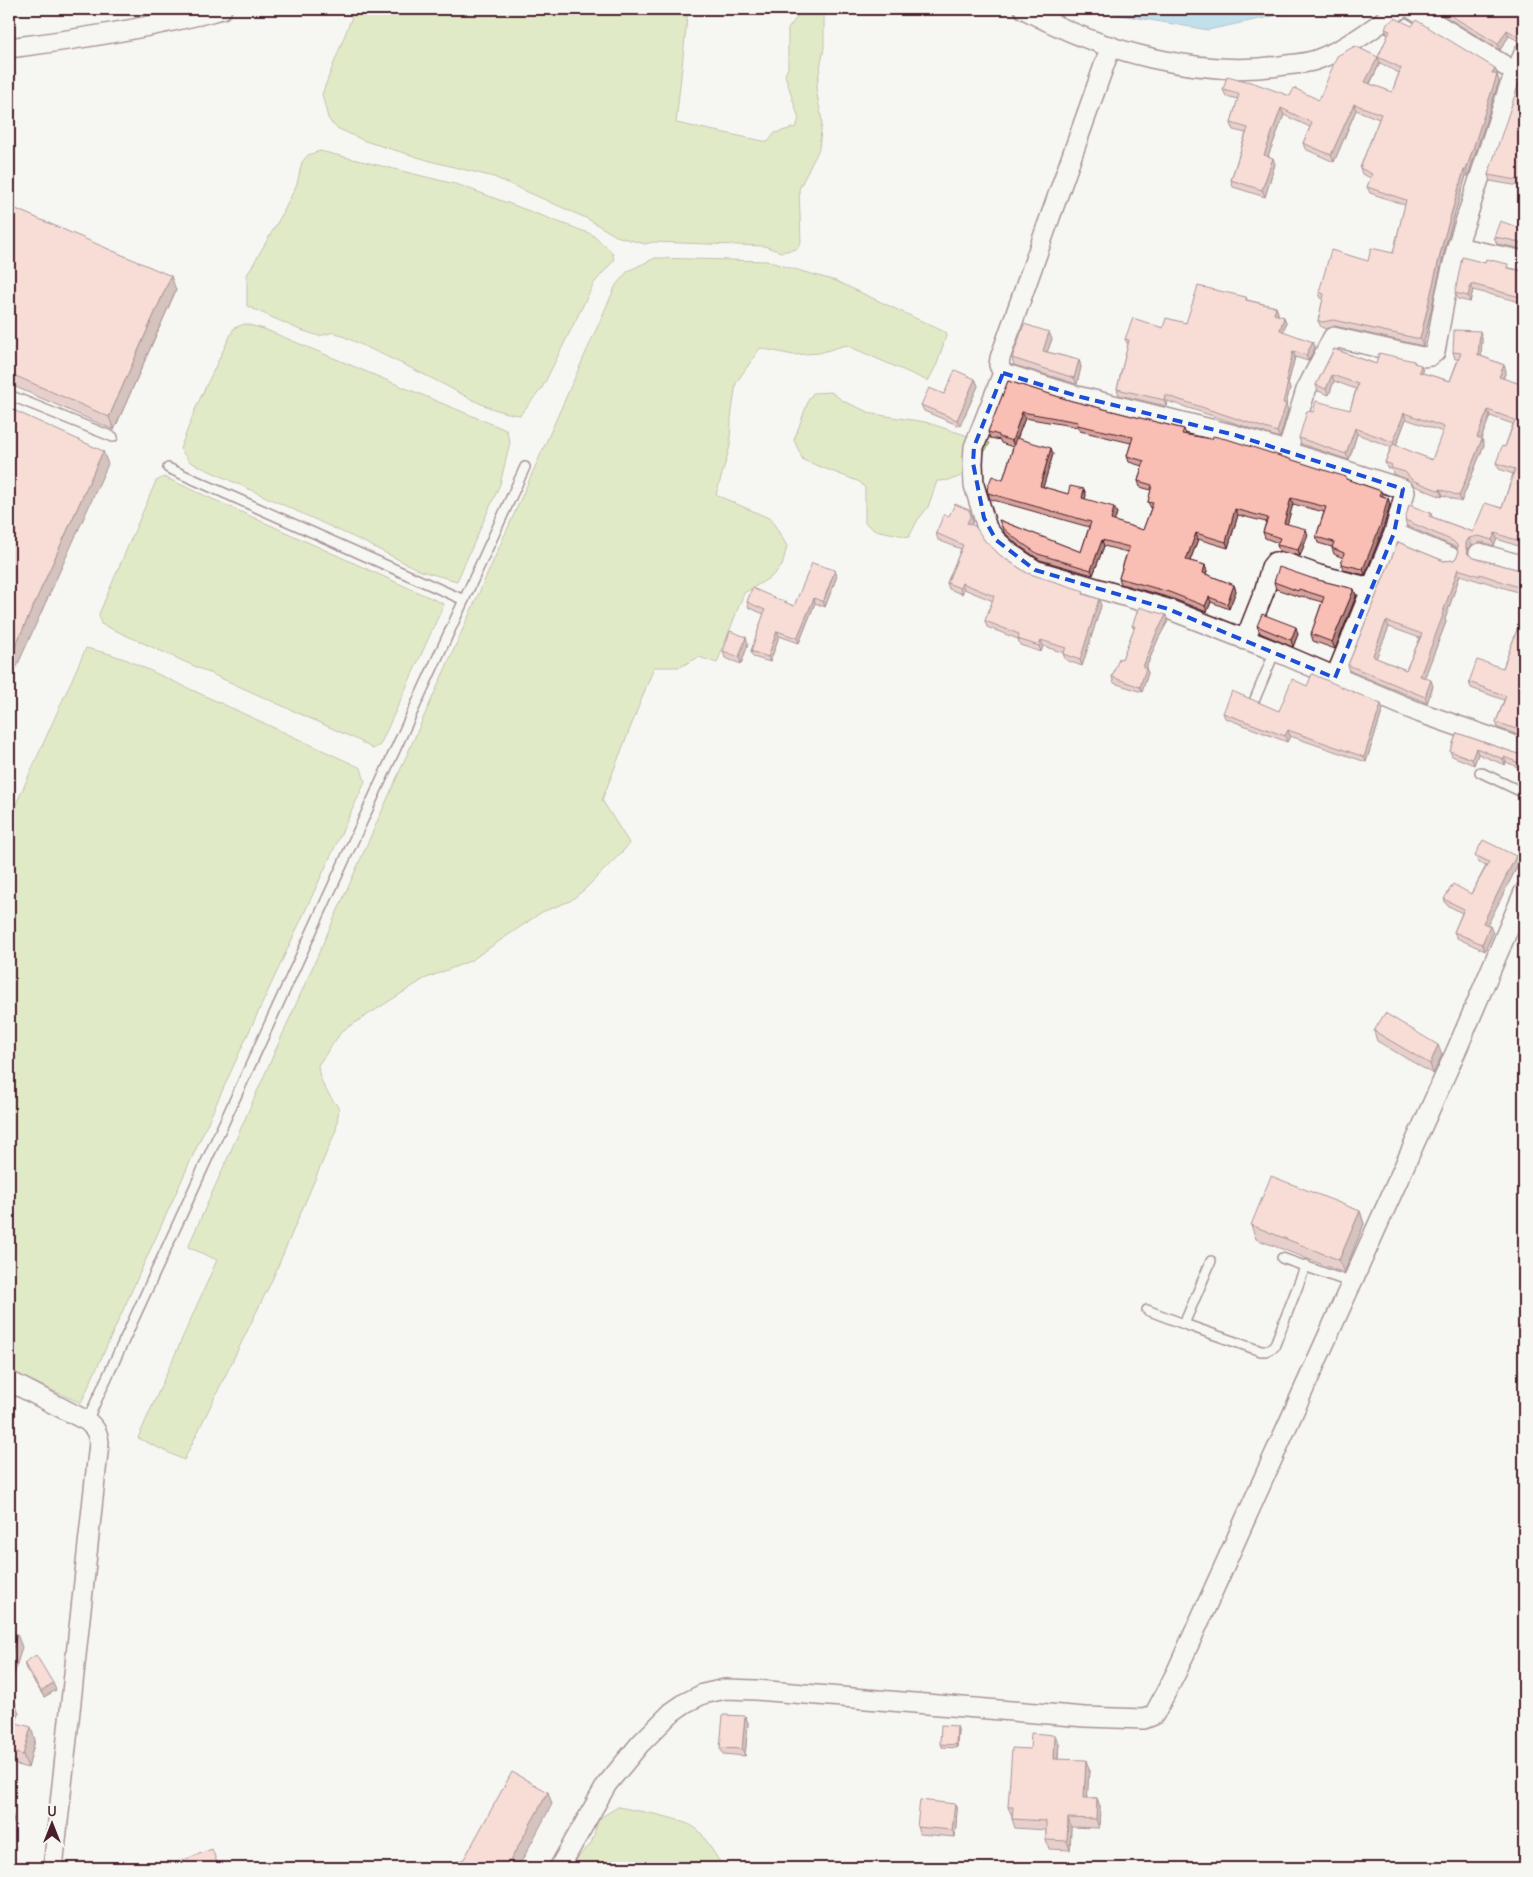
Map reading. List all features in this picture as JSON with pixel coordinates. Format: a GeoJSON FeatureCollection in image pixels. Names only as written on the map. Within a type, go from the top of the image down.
{"type":"FeatureCollection","features":[{"type":"Feature","properties":{"kind":"street"},"geometry":{"type":"LineString","coordinates":[[9,48],[178,21],[222,9]]}},
{"type":"Feature","properties":{"kind":"street"},"geometry":{"type":"LineString","coordinates":[[1024,9],[1111,46],[1154,58],[1213,69],[1260,69],[1313,61],[1329,55],[1354,41],[1400,9]]}},
{"type":"Feature","properties":{"kind":"street"},"geometry":{"type":"LineString","coordinates":[[1412,9],[1515,72]]}},
{"type":"Feature","properties":{"kind":"street"},"geometry":{"type":"LineString","coordinates":[[1111,46],[1000,358],[1003,373],[974,446],[974,485],[988,528],[996,540],[1011,554],[1035,570],[1168,609],[1275,651],[1418,712],[1524,749]]}},
{"type":"Feature","properties":{"kind":"street"},"geometry":{"type":"LineString","coordinates":[[1287,452],[1306,390],[1332,337],[1422,357],[1433,354],[1436,349],[1445,297],[1458,247],[1515,72],[1524,53]]}},
{"type":"Feature","properties":{"kind":"street"},"geometry":{"type":"LineString","coordinates":[[1458,247],[1524,261]]}},
{"type":"Feature","properties":{"kind":"street"},"geometry":{"type":"LineString","coordinates":[[1003,373],[1077,396],[1235,435],[1403,489],[1405,492],[1403,505],[1394,534],[1335,678]]}},
{"type":"Feature","properties":{"kind":"street"},"geometry":{"type":"LineString","coordinates":[[1394,534],[1450,557]]}},
{"type":"Feature","properties":{"kind":"street"},"geometry":{"type":"LineString","coordinates":[[1479,553],[1524,566]]}},
{"type":"Feature","properties":{"kind":"street"},"geometry":{"type":"LineString","coordinates":[[1245,640],[1264,592],[1271,567],[1275,562],[1283,562],[1319,575],[1371,588]]}},
{"type":"Feature","properties":{"kind":"street"},"geometry":{"type":"LineString","coordinates":[[559,1868],[607,1784],[640,1744],[672,1712],[703,1694],[725,1689],[756,1690],[1086,1717],[1144,1719],[1154,1715],[1176,1673],[1352,1283],[1457,1049],[1524,892]]}},
{"type":"Feature","properties":{"kind":"street"},"geometry":{"type":"LineString","coordinates":[[9,1381],[87,1421],[98,1434],[99,1443],[53,1868]]}},
{"type":"Feature","properties":{"kind":"lane"},"geometry":{"type":"LineString","coordinates":[[9,395],[113,437]]}},
{"type":"Feature","properties":{"kind":"lane"},"geometry":{"type":"LineString","coordinates":[[87,1421],[525,467]]}},
{"type":"Feature","properties":{"kind":"lane"},"geometry":{"type":"LineString","coordinates":[[168,468],[464,600]]}},
{"type":"Feature","properties":{"kind":"lane"},"geometry":{"type":"LineString","coordinates":[[1255,699],[1275,651]]}},
{"type":"Feature","properties":{"kind":"lane"},"geometry":{"type":"LineString","coordinates":[[1480,772],[1524,793]]}},
{"type":"Feature","properties":{"kind":"lane"},"geometry":{"type":"LineString","coordinates":[[1282,1258],[1352,1283]]}},
{"type":"Feature","properties":{"kind":"lane"},"geometry":{"type":"LineString","coordinates":[[1184,1324],[1211,1261]]}},
{"type":"Feature","properties":{"kind":"lane"},"geometry":{"type":"LineString","coordinates":[[1147,1310],[1260,1351],[1266,1351],[1274,1346],[1306,1265]]}},
{"type":"Feature","properties":{"kind":"highlighted area"},"geometry":{"type":"Polygon","coordinates":[[[1003,373],[1077,396],[1235,435],[1403,489],[1394,533],[1335,678],[1168,609],[1035,570],[996,540],[984,518],[973,463],[974,447],[1003,373]]]}},
{"type":"Feature","properties":{"kind":"green space"},"geometry":{"type":"Polygon","coordinates":[[[355,9],[688,9],[676,123],[768,142],[775,133],[796,127],[799,119],[785,75],[788,68],[788,29],[803,9],[824,9],[824,48],[816,89],[822,121],[819,149],[799,189],[801,243],[797,249],[781,252],[764,246],[653,242],[645,244],[616,236],[588,219],[494,177],[434,162],[365,141],[339,129],[328,118],[322,94],[355,9]]]}},
{"type":"Feature","properties":{"kind":"green space"},"geometry":{"type":"Polygon","coordinates":[[[320,151],[459,185],[591,234],[612,252],[614,260],[594,283],[542,388],[520,415],[476,402],[334,332],[319,336],[298,329],[247,306],[247,275],[283,213],[297,184],[302,162],[308,155],[320,151]]]}},
{"type":"Feature","properties":{"kind":"green space"},"geometry":{"type":"Polygon","coordinates":[[[655,258],[766,261],[836,281],[947,333],[937,364],[928,381],[846,345],[819,353],[793,355],[760,348],[736,383],[731,418],[730,446],[716,495],[771,519],[787,546],[782,566],[771,577],[744,593],[717,663],[699,657],[680,667],[654,667],[602,800],[629,843],[625,849],[584,890],[570,901],[542,912],[470,961],[424,979],[342,1031],[318,1065],[322,1083],[339,1108],[336,1130],[272,1280],[184,1460],[138,1438],[217,1260],[188,1247],[616,285],[628,271],[655,258]]]}},
{"type":"Feature","properties":{"kind":"green space"},"geometry":{"type":"Polygon","coordinates":[[[245,324],[264,329],[506,430],[510,442],[500,484],[457,581],[421,571],[364,542],[190,462],[180,449],[197,405],[234,328],[245,324]]]}},
{"type":"Feature","properties":{"kind":"green space"},"geometry":{"type":"Polygon","coordinates":[[[831,392],[843,401],[873,414],[925,422],[990,443],[980,459],[969,471],[955,478],[937,481],[928,507],[917,521],[909,537],[875,530],[865,523],[865,488],[860,482],[803,460],[794,440],[813,393],[831,392]]]}},
{"type":"Feature","properties":{"kind":"green space"},"geometry":{"type":"Polygon","coordinates":[[[164,477],[444,604],[380,745],[373,749],[358,740],[101,624],[99,614],[156,481],[164,477]]]}},
{"type":"Feature","properties":{"kind":"green space"},"geometry":{"type":"Polygon","coordinates":[[[86,648],[127,660],[361,768],[365,782],[241,1049],[81,1403],[9,1371],[9,820],[86,648]]]}},
{"type":"Feature","properties":{"kind":"green space"},"geometry":{"type":"Polygon","coordinates":[[[618,1807],[674,1819],[694,1827],[700,1832],[725,1868],[570,1868],[591,1844],[598,1821],[618,1807]]]}},
{"type":"Feature","properties":{"kind":"water"},"geometry":{"type":"Polygon","coordinates":[[[1103,9],[1306,9],[1208,30],[1115,14],[1103,9]]]}},
{"type":"Feature","properties":{"kind":"building"},"geometry":{"type":"Polygon","coordinates":[[[1440,9],[1524,9],[1524,37],[1519,37],[1507,30],[1498,44],[1440,9]]]}},
{"type":"Feature","properties":{"kind":"building"},"geometry":{"type":"Polygon","coordinates":[[[1395,18],[1412,26],[1416,20],[1495,68],[1492,73],[1497,75],[1466,170],[1464,170],[1444,238],[1420,339],[1333,320],[1318,321],[1324,294],[1319,292],[1331,250],[1368,261],[1371,248],[1393,253],[1406,200],[1367,187],[1372,174],[1360,168],[1381,114],[1354,104],[1331,155],[1303,143],[1312,123],[1281,108],[1264,155],[1273,158],[1262,190],[1231,180],[1248,128],[1231,123],[1239,94],[1223,90],[1227,76],[1290,96],[1294,88],[1319,100],[1337,56],[1355,46],[1378,57],[1390,31],[1385,29],[1387,24],[1395,18]],[[1378,57],[1365,82],[1392,92],[1401,68],[1378,57]]]}},
{"type":"Feature","properties":{"kind":"building"},"geometry":{"type":"Polygon","coordinates":[[[1519,83],[1524,85],[1524,180],[1488,175],[1519,83]]]}},
{"type":"Feature","properties":{"kind":"building"},"geometry":{"type":"Polygon","coordinates":[[[9,206],[171,276],[109,417],[9,373],[9,206]]]}},
{"type":"Feature","properties":{"kind":"building"},"geometry":{"type":"Polygon","coordinates":[[[1521,217],[1524,218],[1524,245],[1494,237],[1500,221],[1517,227],[1521,217]]]}},
{"type":"Feature","properties":{"kind":"building"},"geometry":{"type":"Polygon","coordinates":[[[1462,257],[1485,263],[1486,259],[1508,264],[1507,268],[1524,271],[1524,298],[1471,284],[1468,296],[1455,293],[1462,257]]]}},
{"type":"Feature","properties":{"kind":"building"},"geometry":{"type":"Polygon","coordinates":[[[1198,286],[1246,297],[1246,300],[1276,307],[1274,314],[1284,317],[1280,330],[1313,342],[1306,355],[1293,351],[1283,403],[1286,404],[1277,432],[1165,395],[1164,400],[1117,389],[1129,340],[1125,339],[1133,318],[1163,328],[1166,318],[1186,323],[1198,286]]]}},
{"type":"Feature","properties":{"kind":"building"},"geometry":{"type":"Polygon","coordinates":[[[1024,324],[1049,332],[1043,351],[1079,360],[1074,378],[1012,358],[1024,324]]]}},
{"type":"Feature","properties":{"kind":"building"},"geometry":{"type":"Polygon","coordinates":[[[1454,330],[1480,331],[1478,355],[1504,365],[1499,377],[1524,385],[1524,549],[1520,548],[1522,542],[1495,533],[1492,540],[1479,536],[1469,538],[1466,543],[1466,549],[1468,554],[1474,558],[1524,571],[1524,589],[1480,574],[1480,576],[1458,569],[1420,676],[1431,680],[1425,697],[1348,665],[1398,542],[1444,561],[1454,560],[1458,555],[1457,545],[1453,541],[1405,520],[1409,505],[1431,513],[1429,516],[1473,532],[1485,503],[1502,508],[1515,469],[1496,463],[1502,446],[1505,447],[1515,420],[1488,410],[1477,437],[1482,439],[1459,496],[1412,480],[1405,472],[1391,468],[1392,465],[1385,462],[1393,444],[1432,460],[1444,427],[1404,413],[1393,442],[1355,428],[1346,454],[1299,438],[1307,411],[1313,412],[1316,401],[1350,410],[1358,384],[1332,375],[1326,389],[1316,385],[1334,349],[1376,364],[1379,353],[1414,361],[1414,363],[1421,365],[1419,372],[1450,381],[1461,353],[1453,352],[1454,330]],[[1386,621],[1373,655],[1406,670],[1422,634],[1386,621]]]}},
{"type":"Feature","properties":{"kind":"building"},"geometry":{"type":"Polygon","coordinates":[[[955,370],[975,379],[957,420],[921,405],[929,388],[944,394],[955,370]]]}},
{"type":"Feature","properties":{"kind":"building"},"geometry":{"type":"Polygon","coordinates":[[[1008,381],[1072,401],[1184,429],[1182,434],[1212,439],[1213,436],[1230,440],[1346,477],[1346,479],[1381,491],[1379,495],[1388,498],[1381,524],[1363,569],[1341,564],[1344,553],[1332,548],[1334,542],[1316,537],[1326,507],[1291,498],[1284,523],[1306,529],[1298,550],[1277,545],[1280,538],[1263,532],[1268,518],[1235,509],[1226,542],[1196,533],[1186,560],[1205,565],[1203,573],[1234,585],[1227,604],[1209,597],[1205,606],[1169,592],[1119,578],[1129,547],[1102,540],[1091,570],[1038,554],[1002,527],[999,520],[1081,552],[1091,522],[988,493],[987,489],[992,476],[1003,480],[1016,438],[1051,448],[1040,486],[1068,494],[1070,486],[1084,489],[1082,498],[1114,507],[1111,520],[1143,530],[1153,503],[1148,502],[1152,485],[1138,481],[1144,461],[1127,456],[1133,437],[1077,425],[1078,422],[1022,412],[1012,441],[988,432],[1008,381]]]}},
{"type":"Feature","properties":{"kind":"building"},"geometry":{"type":"Polygon","coordinates":[[[9,408],[103,451],[9,660],[9,408]]]}},
{"type":"Feature","properties":{"kind":"building"},"geometry":{"type":"Polygon","coordinates":[[[955,504],[969,510],[971,515],[967,523],[975,526],[985,541],[1001,556],[1027,573],[1084,591],[1083,594],[1099,599],[1080,660],[1063,654],[1066,648],[1041,640],[1039,646],[1018,639],[1019,634],[985,621],[994,596],[962,583],[960,588],[947,583],[963,545],[936,533],[944,514],[949,516],[955,504]]]}},
{"type":"Feature","properties":{"kind":"building"},"geometry":{"type":"Polygon","coordinates":[[[812,563],[835,570],[823,602],[814,598],[797,638],[777,631],[768,657],[751,651],[765,610],[747,602],[752,588],[794,606],[812,563]]]}},
{"type":"Feature","properties":{"kind":"building"},"geometry":{"type":"Polygon","coordinates":[[[1279,567],[1314,579],[1354,589],[1332,642],[1311,634],[1324,597],[1299,589],[1298,591],[1274,582],[1279,567]]]}},
{"type":"Feature","properties":{"kind":"building"},"geometry":{"type":"Polygon","coordinates":[[[1524,600],[1524,726],[1522,731],[1496,722],[1506,696],[1469,682],[1477,660],[1503,668],[1522,616],[1519,615],[1524,600]]]}},
{"type":"Feature","properties":{"kind":"building"},"geometry":{"type":"Polygon","coordinates":[[[1139,607],[1166,615],[1143,667],[1146,668],[1140,687],[1112,677],[1119,658],[1122,659],[1135,626],[1132,626],[1139,607]]]}},
{"type":"Feature","properties":{"kind":"building"},"geometry":{"type":"Polygon","coordinates":[[[1262,614],[1296,627],[1291,640],[1257,626],[1262,614]]]}},
{"type":"Feature","properties":{"kind":"building"},"geometry":{"type":"Polygon","coordinates":[[[730,631],[746,637],[739,657],[723,651],[730,631]]]}},
{"type":"Feature","properties":{"kind":"building"},"geometry":{"type":"Polygon","coordinates":[[[1312,674],[1381,704],[1364,757],[1288,730],[1285,736],[1223,713],[1232,691],[1279,711],[1292,679],[1307,686],[1312,674]]]}},
{"type":"Feature","properties":{"kind":"building"},"geometry":{"type":"Polygon","coordinates":[[[1457,733],[1524,755],[1524,765],[1476,748],[1472,759],[1450,751],[1457,733]]]}},
{"type":"Feature","properties":{"kind":"building"},"geometry":{"type":"Polygon","coordinates":[[[1483,840],[1516,856],[1483,923],[1490,926],[1482,944],[1454,932],[1464,909],[1444,899],[1453,884],[1471,894],[1489,862],[1475,855],[1483,840]]]}},
{"type":"Feature","properties":{"kind":"building"},"geometry":{"type":"Polygon","coordinates":[[[1385,1013],[1438,1045],[1430,1064],[1374,1031],[1385,1013]]]}},
{"type":"Feature","properties":{"kind":"building"},"geometry":{"type":"Polygon","coordinates":[[[1271,1176],[1360,1211],[1339,1260],[1251,1225],[1271,1176]]]}},
{"type":"Feature","properties":{"kind":"building"},"geometry":{"type":"Polygon","coordinates":[[[9,1631],[17,1634],[9,1663],[9,1631]]]}},
{"type":"Feature","properties":{"kind":"building"},"geometry":{"type":"Polygon","coordinates":[[[36,1655],[53,1683],[41,1691],[24,1663],[36,1655]]]}},
{"type":"Feature","properties":{"kind":"building"},"geometry":{"type":"Polygon","coordinates":[[[9,1698],[14,1700],[9,1717],[9,1698]]]}},
{"type":"Feature","properties":{"kind":"building"},"geometry":{"type":"Polygon","coordinates":[[[723,1715],[745,1716],[742,1749],[720,1748],[723,1715]]]}},
{"type":"Feature","properties":{"kind":"building"},"geometry":{"type":"Polygon","coordinates":[[[9,1721],[31,1727],[23,1755],[9,1751],[9,1721]]]}},
{"type":"Feature","properties":{"kind":"building"},"geometry":{"type":"Polygon","coordinates":[[[941,1725],[957,1726],[956,1745],[940,1744],[941,1725]]]}},
{"type":"Feature","properties":{"kind":"building"},"geometry":{"type":"Polygon","coordinates":[[[1031,1733],[1055,1735],[1054,1759],[1086,1760],[1084,1798],[1097,1798],[1096,1819],[1068,1818],[1067,1841],[1046,1840],[1046,1821],[1012,1819],[1013,1807],[1008,1807],[1012,1748],[1030,1749],[1031,1733]]]}},
{"type":"Feature","properties":{"kind":"building"},"geometry":{"type":"Polygon","coordinates":[[[512,1772],[548,1792],[506,1868],[481,1868],[483,1865],[476,1868],[442,1868],[464,1859],[512,1772]]]}},
{"type":"Feature","properties":{"kind":"building"},"geometry":{"type":"Polygon","coordinates":[[[920,1800],[955,1804],[952,1830],[917,1827],[920,1800]]]}},
{"type":"Feature","properties":{"kind":"building"},"geometry":{"type":"Polygon","coordinates":[[[212,1849],[219,1868],[163,1868],[212,1849]]]}}]}
